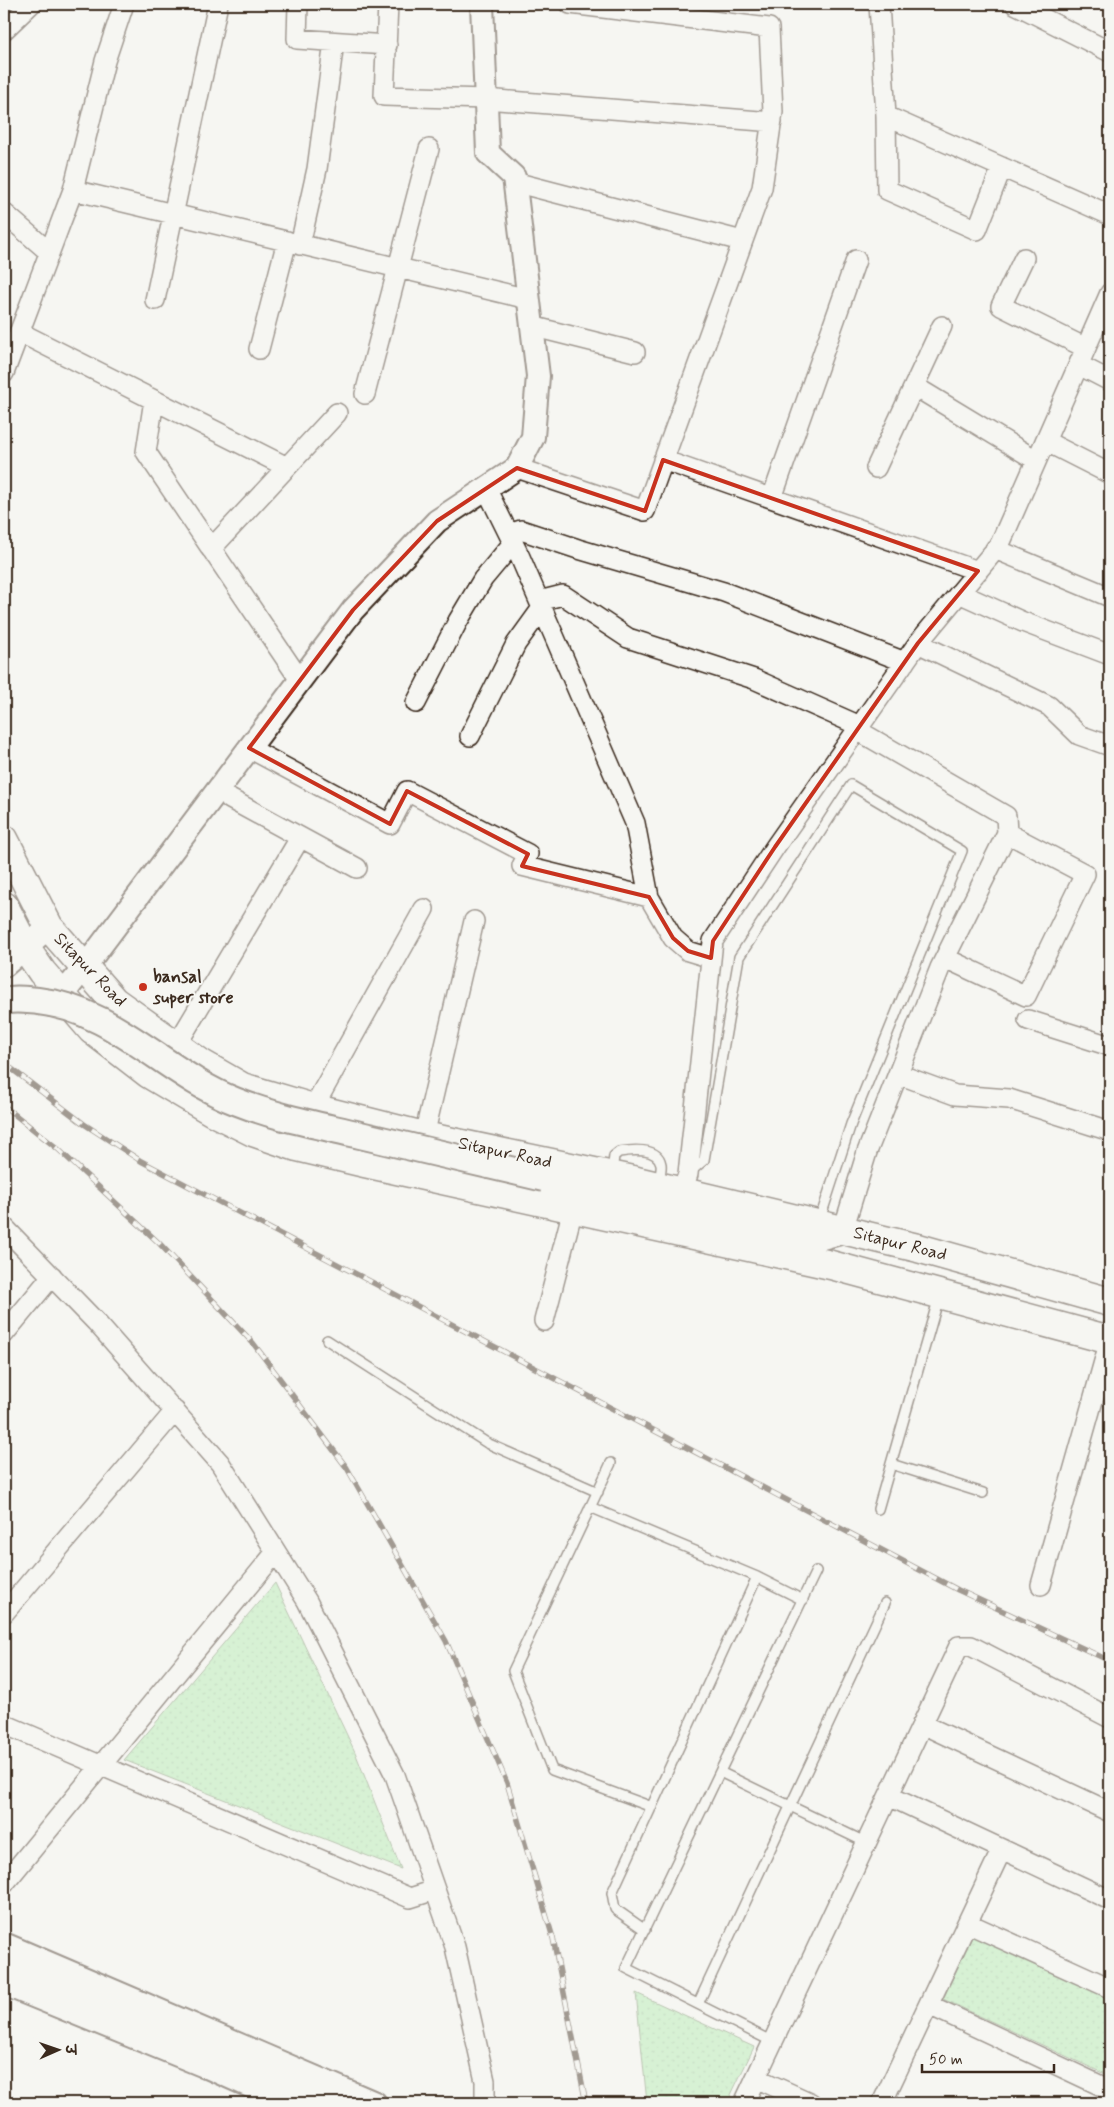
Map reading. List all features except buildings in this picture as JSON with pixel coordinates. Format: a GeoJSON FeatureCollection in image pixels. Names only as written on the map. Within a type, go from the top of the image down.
{"type":"FeatureCollection","features":[{"type":"Feature","properties":{"kind":"main road","name":"Sitapur Road"},"geometry":{"type":"LineString","coordinates":[[4,839],[49,927],[114,1000],[202,1064],[242,1087],[313,1108],[424,1136],[612,1176],[676,1184],[823,1232],[918,1248],[1110,1302]]}},
{"type":"Feature","properties":{"kind":"main road","name":"Sitapur Road"},"geometry":{"type":"LineString","coordinates":[[4,906],[24,947],[42,972],[92,1030],[149,1074],[213,1112],[254,1132],[297,1147],[364,1164],[831,1266],[1110,1340]]}},
{"type":"Feature","properties":{"kind":"main road"},"geometry":{"type":"LineString","coordinates":[[4,1001],[41,1002],[63,1005],[87,1014],[109,1025],[196,1082],[235,1101],[295,1120],[544,1178],[823,1232],[831,1266]]}},
{"type":"Feature","properties":{"kind":"main road"},"geometry":{"type":"LineString","coordinates":[[4,1962],[336,2103]]}},
{"type":"Feature","properties":{"kind":"street"},"geometry":{"type":"LineString","coordinates":[[4,30],[31,4]]}},
{"type":"Feature","properties":{"kind":"street"},"geometry":{"type":"LineString","coordinates":[[4,373],[72,190],[105,61],[124,4]]}},
{"type":"Feature","properties":{"kind":"street"},"geometry":{"type":"LineString","coordinates":[[155,300],[218,4]]}},
{"type":"Feature","properties":{"kind":"street"},"geometry":{"type":"LineString","coordinates":[[298,4],[297,39],[387,45]]}},
{"type":"Feature","properties":{"kind":"street"},"geometry":{"type":"LineString","coordinates":[[388,4],[384,96],[486,99],[772,122]]}},
{"type":"Feature","properties":{"kind":"street"},"geometry":{"type":"LineString","coordinates":[[62,995],[353,610],[437,520],[517,468],[533,437],[538,376],[514,177],[488,153],[482,4]]}},
{"type":"Feature","properties":{"kind":"street"},"geometry":{"type":"LineString","coordinates":[[517,468],[644,511],[762,188],[772,122],[769,28],[570,4]]}},
{"type":"Feature","properties":{"kind":"street"},"geometry":{"type":"LineString","coordinates":[[880,4],[886,116],[887,190],[977,230],[1002,167]]}},
{"type":"Feature","properties":{"kind":"street"},"geometry":{"type":"LineString","coordinates":[[1014,4],[1110,52]]}},
{"type":"Feature","properties":{"kind":"street"},"geometry":{"type":"LineString","coordinates":[[259,349],[317,169],[334,42]]}},
{"type":"Feature","properties":{"kind":"street"},"geometry":{"type":"LineString","coordinates":[[886,116],[1110,214]]}},
{"type":"Feature","properties":{"kind":"street"},"geometry":{"type":"LineString","coordinates":[[365,394],[429,149]]}},
{"type":"Feature","properties":{"kind":"street"},"geometry":{"type":"LineString","coordinates":[[514,182],[742,241]]}},
{"type":"Feature","properties":{"kind":"street"},"geometry":{"type":"LineString","coordinates":[[72,190],[528,299]]}},
{"type":"Feature","properties":{"kind":"street"},"geometry":{"type":"LineString","coordinates":[[4,213],[49,252]]}},
{"type":"Feature","properties":{"kind":"street"},"geometry":{"type":"LineString","coordinates":[[1024,258],[1001,306],[1082,357],[1110,381]]}},
{"type":"Feature","properties":{"kind":"street"},"geometry":{"type":"LineString","coordinates":[[772,498],[856,260]]}},
{"type":"Feature","properties":{"kind":"street"},"geometry":{"type":"LineString","coordinates":[[676,1184],[713,941],[918,643],[1000,544],[1110,293]]}},
{"type":"Feature","properties":{"kind":"street"},"geometry":{"type":"LineString","coordinates":[[531,326],[635,352]]}},
{"type":"Feature","properties":{"kind":"street"},"geometry":{"type":"LineString","coordinates":[[876,468],[942,326]]}},
{"type":"Feature","properties":{"kind":"street"},"geometry":{"type":"LineString","coordinates":[[19,332],[287,467]]}},
{"type":"Feature","properties":{"kind":"street"},"geometry":{"type":"LineString","coordinates":[[914,386],[1036,460]]}},
{"type":"Feature","properties":{"kind":"street"},"geometry":{"type":"LineString","coordinates":[[154,400],[146,452],[300,680]]}},
{"type":"Feature","properties":{"kind":"street"},"geometry":{"type":"LineString","coordinates":[[211,549],[337,413]]}},
{"type":"Feature","properties":{"kind":"street"},"geometry":{"type":"LineString","coordinates":[[1045,441],[1110,474]]}},
{"type":"Feature","properties":{"kind":"street"},"geometry":{"type":"LineString","coordinates":[[663,460],[978,570]]}},
{"type":"Feature","properties":{"kind":"street"},"geometry":{"type":"LineString","coordinates":[[486,488],[541,604],[635,823],[649,897],[673,938],[688,951],[711,958]]}},
{"type":"Feature","properties":{"kind":"street"},"geometry":{"type":"LineString","coordinates":[[416,703],[458,621],[483,579],[511,538],[522,530],[724,592],[905,662]]}},
{"type":"Feature","properties":{"kind":"street"},"geometry":{"type":"LineString","coordinates":[[995,549],[1110,597]]}},
{"type":"Feature","properties":{"kind":"street"},"geometry":{"type":"LineString","coordinates":[[959,593],[1023,622],[1110,655]]}},
{"type":"Feature","properties":{"kind":"street"},"geometry":{"type":"LineString","coordinates":[[470,736],[516,644],[541,604],[563,595],[628,638],[754,679],[858,728],[1006,816],[1007,833],[945,958],[867,1152],[823,1232]]}},
{"type":"Feature","properties":{"kind":"street"},"geometry":{"type":"LineString","coordinates":[[918,643],[1049,706],[1079,735],[1110,746]]}},
{"type":"Feature","properties":{"kind":"street"},"geometry":{"type":"LineString","coordinates":[[249,748],[390,824],[407,790],[528,854],[522,866],[649,897]]}},
{"type":"Feature","properties":{"kind":"street"},"geometry":{"type":"LineString","coordinates":[[230,799],[357,868]]}},
{"type":"Feature","properties":{"kind":"street"},"geometry":{"type":"LineString","coordinates":[[945,958],[1026,996],[1085,874],[1007,833]]}},
{"type":"Feature","properties":{"kind":"street"},"geometry":{"type":"LineString","coordinates":[[176,1046],[300,838]]}},
{"type":"Feature","properties":{"kind":"street"},"geometry":{"type":"LineString","coordinates":[[313,1108],[424,909]]}},
{"type":"Feature","properties":{"kind":"street"},"geometry":{"type":"LineString","coordinates":[[424,1136],[474,921]]}},
{"type":"Feature","properties":{"kind":"street"},"geometry":{"type":"LineString","coordinates":[[4,966],[49,927]]}},
{"type":"Feature","properties":{"kind":"street"},"geometry":{"type":"LineString","coordinates":[[1028,1020],[1110,1046]]}},
{"type":"Feature","properties":{"kind":"street"},"geometry":{"type":"LineString","coordinates":[[898,1074],[955,1095],[1009,1099],[1110,1131]]}},
{"type":"Feature","properties":{"kind":"street"},"geometry":{"type":"LineString","coordinates":[[544,1322],[573,1209]]}},
{"type":"Feature","properties":{"kind":"street"},"geometry":{"type":"LineString","coordinates":[[4,1227],[96,1322],[220,1463],[307,1600],[395,1775],[455,1947],[485,2081],[485,2103]]}},
{"type":"Feature","properties":{"kind":"street"},"geometry":{"type":"LineString","coordinates":[[4,1334],[52,1276]]}},
{"type":"Feature","properties":{"kind":"street"},"geometry":{"type":"LineString","coordinates":[[1041,1585],[1110,1340]]}},
{"type":"Feature","properties":{"kind":"street"},"geometry":{"type":"LineString","coordinates":[[4,1613],[175,1411]]}},
{"type":"Feature","properties":{"kind":"street"},"geometry":{"type":"LineString","coordinates":[[4,1884],[276,1552]]}},
{"type":"Feature","properties":{"kind":"street"},"geometry":{"type":"LineString","coordinates":[[744,2103],[959,1646],[971,1646],[1110,1718]]}},
{"type":"Feature","properties":{"kind":"street"},"geometry":{"type":"LineString","coordinates":[[4,1724],[410,1898],[435,1890]]}},
{"type":"Feature","properties":{"kind":"street"},"geometry":{"type":"LineString","coordinates":[[922,1724],[1110,1812]]}},
{"type":"Feature","properties":{"kind":"street"},"geometry":{"type":"LineString","coordinates":[[889,1796],[1110,1900]]}},
{"type":"Feature","properties":{"kind":"street"},"geometry":{"type":"LineString","coordinates":[[882,2103],[1002,1849]]}},
{"type":"Feature","properties":{"kind":"street"},"geometry":{"type":"LineString","coordinates":[[967,1923],[1110,1988]]}},
{"type":"Feature","properties":{"kind":"street"},"geometry":{"type":"LineString","coordinates":[[4,1944],[375,2103]]}},
{"type":"Feature","properties":{"kind":"street"},"geometry":{"type":"LineString","coordinates":[[4,1984],[207,2067],[288,2103]]}},
{"type":"Feature","properties":{"kind":"street"},"geometry":{"type":"LineString","coordinates":[[929,2005],[1110,2090]]}},
{"type":"Feature","properties":{"kind":"street"},"geometry":{"type":"LineString","coordinates":[[756,2078],[811,2103]]}},
{"type":"Feature","properties":{"kind":"lane"},"geometry":{"type":"LineString","coordinates":[[676,1184],[704,1160],[739,957],[851,785],[962,851],[851,1124],[823,1232]]}},
{"type":"Feature","properties":{"kind":"lane"},"geometry":{"type":"LineString","coordinates":[[878,1509],[940,1294]]}},
{"type":"Feature","properties":{"kind":"lane"},"geometry":{"type":"LineString","coordinates":[[327,1340],[486,1443],[598,1492]]}},
{"type":"Feature","properties":{"kind":"lane"},"geometry":{"type":"LineString","coordinates":[[611,1463],[513,1671],[552,1770],[652,1807]]}},
{"type":"Feature","properties":{"kind":"lane"},"geometry":{"type":"LineString","coordinates":[[891,1464],[983,1492]]}},
{"type":"Feature","properties":{"kind":"lane"},"geometry":{"type":"LineString","coordinates":[[590,1507],[757,1577],[803,1600]]}},
{"type":"Feature","properties":{"kind":"lane"},"geometry":{"type":"LineString","coordinates":[[773,2042],[626,1968],[816,1571]]}},
{"type":"Feature","properties":{"kind":"lane"},"geometry":{"type":"LineString","coordinates":[[644,1930],[615,1909],[612,1894],[757,1577]]}},
{"type":"Feature","properties":{"kind":"lane"},"geometry":{"type":"LineString","coordinates":[[698,2004],[885,1603]]}},
{"type":"Feature","properties":{"kind":"lane"},"geometry":{"type":"LineString","coordinates":[[720,1772],[867,1842]]}},
{"type":"Feature","properties":{"kind":"highlighted area"},"geometry":{"type":"Polygon","coordinates":[[[663,460],[978,571],[918,643],[775,847],[713,941],[711,958],[688,951],[673,938],[649,897],[522,866],[528,854],[407,791],[390,824],[249,748],[353,610],[437,521],[517,468],[645,511],[663,460]]]}},
{"type":"Feature","properties":{"kind":"green space"},"geometry":{"type":"Polygon","coordinates":[[[275,1583],[355,1752],[401,1869],[124,1760],[275,1583]]]}},
{"type":"Feature","properties":{"kind":"green space"},"geometry":{"type":"Polygon","coordinates":[[[974,1933],[1110,1996],[1109,2076],[943,1999],[974,1933]]]}},
{"type":"Feature","properties":{"kind":"green space"},"geometry":{"type":"Polygon","coordinates":[[[636,1993],[754,2047],[727,2103],[647,2103],[636,1993]]]}},
{"type":"Feature","properties":{"kind":"railway"},"geometry":{"type":"LineString","coordinates":[[4,1063],[84,1124],[141,1161],[958,1590],[1110,1661]]}},
{"type":"Feature","properties":{"kind":"railway"},"geometry":{"type":"LineString","coordinates":[[4,1106],[58,1149],[159,1243],[253,1343],[347,1468],[446,1641],[507,1783],[553,1938],[586,2103]]}},
{"type":"Feature","properties":{"kind":"place","name":"bansal super store"},"geometry":{"type":"Point","coordinates":[143,987]}}]}
